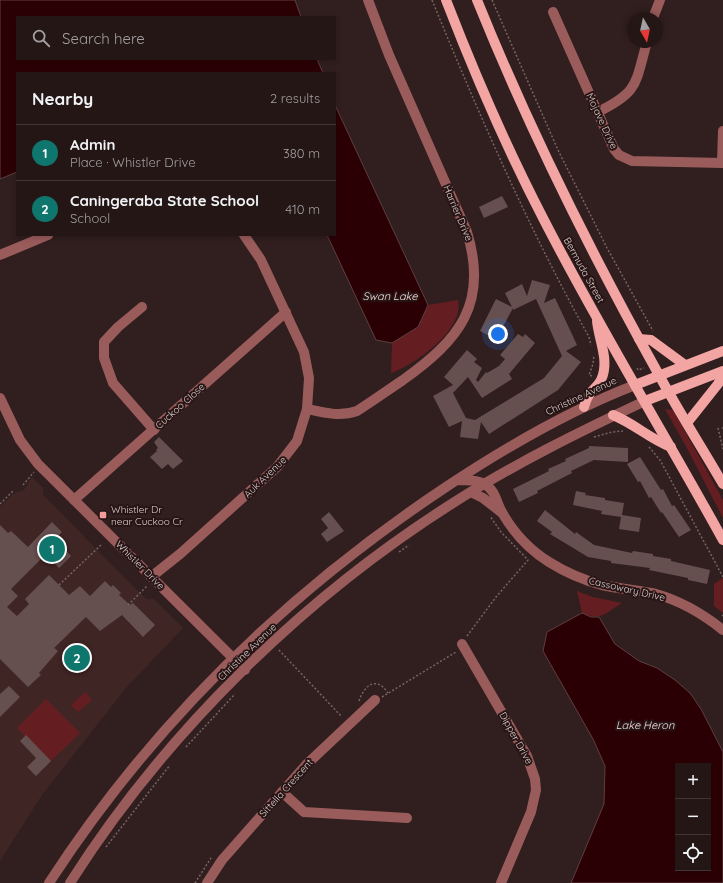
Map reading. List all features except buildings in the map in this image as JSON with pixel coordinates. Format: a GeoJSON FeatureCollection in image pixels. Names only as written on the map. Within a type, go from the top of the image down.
{"type":"FeatureCollection","features":[{"type":"Feature","properties":{"kind":"main road","name":"Bermuda Street"},"geometry":{"type":"LineString","coordinates":[[446,0],[477,75],[525,181],[597,318],[723,540]]}},
{"type":"Feature","properties":{"kind":"main road","name":"Bermuda Street"},"geometry":{"type":"LineString","coordinates":[[477,0],[540,147],[598,262],[668,391],[723,484]]}},
{"type":"Feature","properties":{"kind":"main road"},"geometry":{"type":"LineString","coordinates":[[584,407],[589,394],[600,381],[604,370],[604,354],[598,334],[597,318]]}},
{"type":"Feature","properties":{"kind":"main road"},"geometry":{"type":"LineString","coordinates":[[639,339],[651,340],[685,365]]}},
{"type":"Feature","properties":{"kind":"main road","name":"Christine Avenue"},"geometry":{"type":"LineString","coordinates":[[636,385],[723,351]]}},
{"type":"Feature","properties":{"kind":"main road","name":"Christine Avenue"},"geometry":{"type":"LineString","coordinates":[[645,401],[723,371]]}},
{"type":"Feature","properties":{"kind":"main road"},"geometry":{"type":"LineString","coordinates":[[687,423],[718,384],[723,374]]}},
{"type":"Feature","properties":{"kind":"main road"},"geometry":{"type":"LineString","coordinates":[[613,415],[630,422],[656,442],[671,447]]}},
{"type":"Feature","properties":{"kind":"street","name":"Harrier Drive"},"geometry":{"type":"LineString","coordinates":[[307,410],[336,415],[348,414],[357,410],[418,369],[441,351],[453,337],[464,318],[473,289],[474,261],[467,232],[400,82],[368,0]]}},
{"type":"Feature","properties":{"kind":"street"},"geometry":{"type":"LineString","coordinates":[[655,12],[660,0]]}},
{"type":"Feature","properties":{"kind":"street","name":"Mojave Drive"},"geometry":{"type":"LineString","coordinates":[[553,12],[614,149],[624,159],[640,162],[722,163]]}},
{"type":"Feature","properties":{"kind":"street"},"geometry":{"type":"LineString","coordinates":[[598,112],[619,102],[629,94],[636,82],[645,48]]}},
{"type":"Feature","properties":{"kind":"street"},"geometry":{"type":"LineString","coordinates":[[722,163],[723,131]]}},
{"type":"Feature","properties":{"kind":"street"},"geometry":{"type":"LineString","coordinates":[[0,255],[46,236]]}},
{"type":"Feature","properties":{"kind":"street","name":"Auk Avenue"},"geometry":{"type":"LineString","coordinates":[[149,582],[277,467],[297,441],[307,410],[310,389],[307,364],[298,338],[261,260],[245,236]]}},
{"type":"Feature","properties":{"kind":"street"},"geometry":{"type":"LineString","coordinates":[[142,308],[118,327],[104,342],[104,358],[113,383],[154,430]]}},
{"type":"Feature","properties":{"kind":"street","name":"Cuckoo Close"},"geometry":{"type":"LineString","coordinates":[[74,500],[286,312]]}},
{"type":"Feature","properties":{"kind":"street","name":"Christine Avenue"},"geometry":{"type":"LineString","coordinates":[[49,883],[102,806],[164,729],[268,623],[353,553],[457,480],[524,438],[584,407],[636,385]]}},
{"type":"Feature","properties":{"kind":"street","name":"Whistler Drive"},"geometry":{"type":"LineString","coordinates":[[0,398],[4,415],[30,454],[149,582],[244,670]]}},
{"type":"Feature","properties":{"kind":"street","name":"Christine Avenue"},"geometry":{"type":"LineString","coordinates":[[70,883],[98,841],[144,780],[176,742],[244,670],[322,599],[394,542],[484,484],[552,445],[645,401]]}},
{"type":"Feature","properties":{"kind":"street"},"geometry":{"type":"LineString","coordinates":[[457,480],[474,481],[484,484]]}},
{"type":"Feature","properties":{"kind":"street","name":"Cassowary Drive"},"geometry":{"type":"LineString","coordinates":[[484,484],[493,492],[501,512]]}},
{"type":"Feature","properties":{"kind":"street","name":"Cassowary Drive"},"geometry":{"type":"LineString","coordinates":[[471,492],[483,498],[501,512],[522,539],[559,568],[602,585],[647,592],[676,601],[700,613],[723,630]]}},
{"type":"Feature","properties":{"kind":"street"},"geometry":{"type":"LineString","coordinates":[[353,553],[353,559],[358,562],[378,548],[394,542]]}},
{"type":"Feature","properties":{"kind":"street","name":"Dipper Drive"},"geometry":{"type":"LineString","coordinates":[[462,644],[527,756],[536,779],[536,790],[531,812],[501,883]]}},
{"type":"Feature","properties":{"kind":"street","name":"Sittella Crescent"},"geometry":{"type":"LineString","coordinates":[[211,881],[222,860],[282,792],[315,756],[375,700]]}},
{"type":"Feature","properties":{"kind":"street"},"geometry":{"type":"LineString","coordinates":[[282,792],[304,812],[407,818]]}},
{"type":"Feature","properties":{"kind":"path"},"geometry":{"type":"LineString","coordinates":[[432,0],[473,100],[536,236],[554,274],[589,338],[594,354],[593,364],[589,375],[597,377]]}},
{"type":"Feature","properties":{"kind":"path"},"geometry":{"type":"LineString","coordinates":[[492,0],[558,150],[607,248],[654,334]]}},
{"type":"Feature","properties":{"kind":"path"},"geometry":{"type":"LineString","coordinates":[[614,380],[618,377]]}},
{"type":"Feature","properties":{"kind":"path"},"geometry":{"type":"LineString","coordinates":[[610,380],[621,381],[622,383]]}},
{"type":"Feature","properties":{"kind":"path"},"geometry":{"type":"LineString","coordinates":[[718,428],[723,449]]}},
{"type":"Feature","properties":{"kind":"path"},"geometry":{"type":"LineString","coordinates":[[593,437],[612,432],[628,432]]}},
{"type":"Feature","properties":{"kind":"path"},"geometry":{"type":"LineString","coordinates":[[646,444],[660,460],[723,577]]}},
{"type":"Feature","properties":{"kind":"path"},"geometry":{"type":"LineString","coordinates":[[23,485],[34,472]]}},
{"type":"Feature","properties":{"kind":"path"},"geometry":{"type":"LineString","coordinates":[[0,504],[14,490]]}},
{"type":"Feature","properties":{"kind":"path"},"geometry":{"type":"LineString","coordinates":[[399,552],[412,543]]}},
{"type":"Feature","properties":{"kind":"path"},"geometry":{"type":"LineString","coordinates":[[59,585],[101,545]]}},
{"type":"Feature","properties":{"kind":"path"},"geometry":{"type":"LineString","coordinates":[[375,700],[450,656],[462,644],[472,628],[528,560]]}},
{"type":"Feature","properties":{"kind":"path"},"geometry":{"type":"LineString","coordinates":[[128,605],[149,582]]}},
{"type":"Feature","properties":{"kind":"path"},"geometry":{"type":"LineString","coordinates":[[279,649],[348,725]]}},
{"type":"Feature","properties":{"kind":"path"},"geometry":{"type":"LineString","coordinates":[[185,747],[236,692]]}},
{"type":"Feature","properties":{"kind":"path"},"geometry":{"type":"LineString","coordinates":[[104,848],[108,846],[171,764]]}},
{"type":"Feature","properties":{"kind":"shaded area"},"geometry":{"type":"Polygon","coordinates":[[[458,300],[458,311],[454,323],[446,334],[425,354],[401,369],[391,373],[392,343],[418,327],[428,305],[458,300]]]}},
{"type":"Feature","properties":{"kind":"shaded area"},"geometry":{"type":"Polygon","coordinates":[[[665,409],[673,410],[723,500],[723,518],[688,450],[665,409]]]}},
{"type":"Feature","properties":{"kind":"shaded area"},"geometry":{"type":"Polygon","coordinates":[[[32,477],[43,488],[43,495],[140,593],[147,599],[154,599],[183,628],[126,688],[42,795],[0,861],[0,507],[13,494],[24,490],[32,477]]]}},
{"type":"Feature","properties":{"kind":"shaded area"},"geometry":{"type":"Polygon","coordinates":[[[723,578],[723,613],[714,606],[714,584],[723,578]]]}},
{"type":"Feature","properties":{"kind":"shaded area"},"geometry":{"type":"Polygon","coordinates":[[[577,591],[593,597],[622,603],[603,615],[589,615],[582,613],[577,591]]]}},
{"type":"Feature","properties":{"kind":"shaded area"},"geometry":{"type":"Polygon","coordinates":[[[85,692],[92,700],[78,712],[71,705],[85,692]]]}},
{"type":"Feature","properties":{"kind":"shaded area"},"geometry":{"type":"Polygon","coordinates":[[[46,699],[80,733],[51,761],[17,728],[46,699]]]}},
{"type":"Feature","properties":{"kind":"water"},"geometry":{"type":"Polygon","coordinates":[[[0,0],[295,0],[301,16],[16,16],[16,60],[317,60],[323,72],[16,72],[16,172],[0,179],[0,0]]]}},
{"type":"Feature","properties":{"kind":"water","name":"Swan Lake"},"geometry":{"type":"Polygon","coordinates":[[[336,107],[428,305],[418,327],[392,343],[376,340],[327,236],[336,236],[336,107]]]}},
{"type":"Feature","properties":{"kind":"water","name":"Lake Heron"},"geometry":{"type":"Polygon","coordinates":[[[582,613],[591,617],[599,617],[615,644],[639,661],[657,668],[675,680],[690,693],[701,709],[723,752],[723,883],[571,883],[604,804],[605,766],[593,739],[543,651],[547,632],[582,613]]]}},
{"type":"Feature","properties":{"kind":"place","name":"Whistler Dr near Cuckoo Cr"},"geometry":{"type":"Point","coordinates":[103,515]}},
{"type":"Feature","properties":{"kind":"place","name":"Admin"},"geometry":{"type":"Point","coordinates":[52,549]}},
{"type":"Feature","properties":{"kind":"place","name":"Caningeraba State School"},"geometry":{"type":"Point","coordinates":[77,658]}}]}
